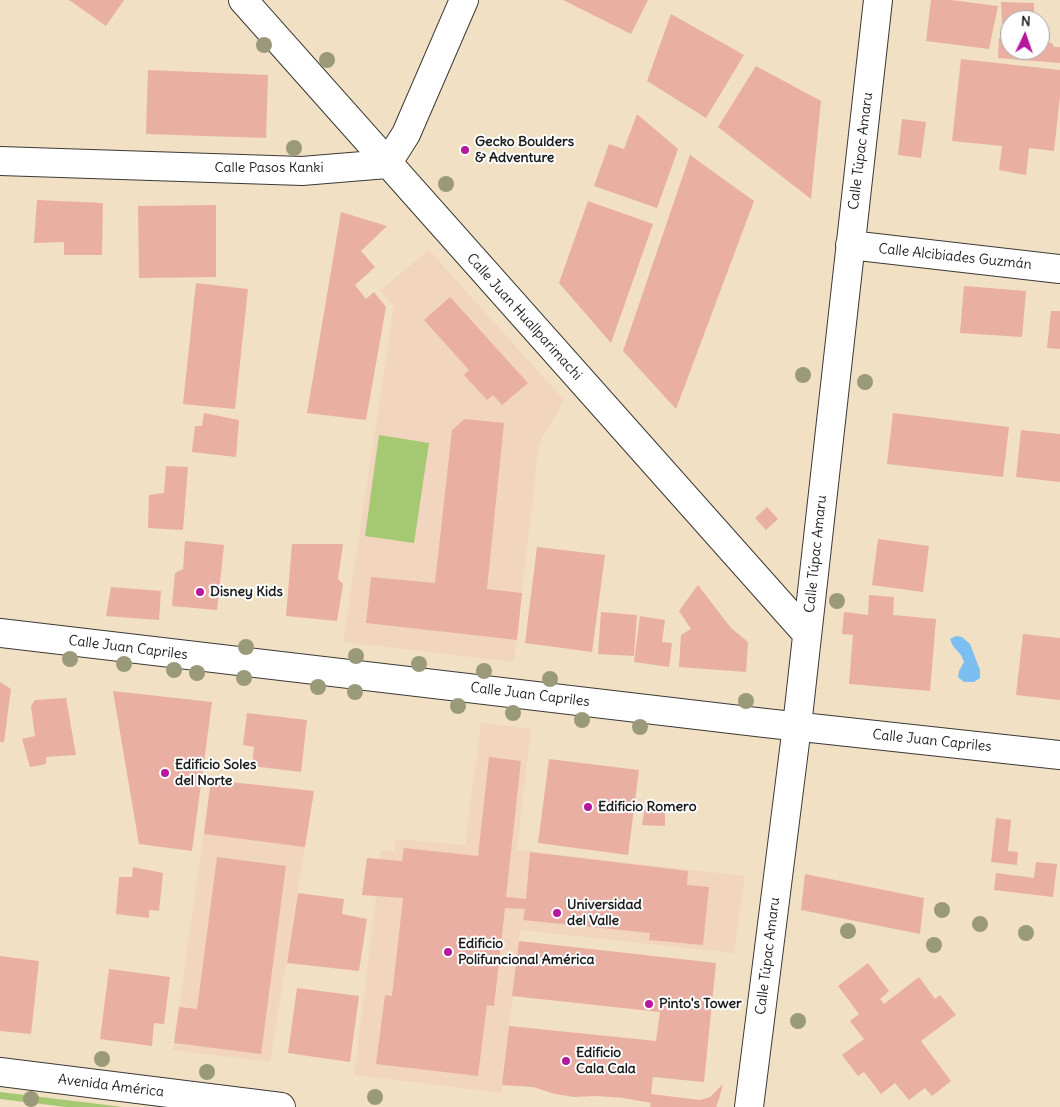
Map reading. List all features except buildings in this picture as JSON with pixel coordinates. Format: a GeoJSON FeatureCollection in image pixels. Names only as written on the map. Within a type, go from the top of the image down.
{"type":"FeatureCollection","features":[{"type":"Feature","properties":{"kind":"street","name":"Calle Juan Huallparimachi"},"geometry":{"type":"LineString","coordinates":[[243,0],[807,634]]}},
{"type":"Feature","properties":{"kind":"street"},"geometry":{"type":"LineString","coordinates":[[387,164],[406,134],[464,0]]}},
{"type":"Feature","properties":{"kind":"street","name":"Calle Túpac Amaru"},"geometry":{"type":"LineString","coordinates":[[749,1107],[797,726],[878,0]]}},
{"type":"Feature","properties":{"kind":"street","name":"Calle Pasos Kanki"},"geometry":{"type":"LineString","coordinates":[[0,161],[302,171],[387,164]]}},
{"type":"Feature","properties":{"kind":"street","name":"Calle Alcibiades Guzmán"},"geometry":{"type":"LineString","coordinates":[[850,245],[1060,269]]}},
{"type":"Feature","properties":{"kind":"street","name":"Calle Juan Capriles"},"geometry":{"type":"LineString","coordinates":[[0,634],[1060,755]]}},
{"type":"Feature","properties":{"kind":"street","name":"Avenida América"},"geometry":{"type":"LineString","coordinates":[[0,1072],[281,1107]]}},
{"type":"Feature","properties":{"kind":"shaded area"},"geometry":{"type":"Polygon","coordinates":[[[429,250],[564,400],[539,444],[514,662],[343,642],[394,306],[380,290],[429,250]]]}},
{"type":"Feature","properties":{"kind":"shaded area","name":"Universidad del Valle"},"geometry":{"type":"Polygon","coordinates":[[[481,723],[531,729],[517,850],[745,876],[734,953],[520,930],[502,1093],[354,1075],[376,896],[362,895],[367,858],[380,859],[381,850],[394,851],[396,839],[465,845],[481,723]]]}},
{"type":"Feature","properties":{"kind":"shaded area"},"geometry":{"type":"Polygon","coordinates":[[[211,780],[314,791],[270,1062],[173,1050],[211,780]]]}},
{"type":"Feature","properties":{"kind":"green space"},"geometry":{"type":"Polygon","coordinates":[[[379,435],[429,443],[414,543],[365,536],[379,435]]]}},
{"type":"Feature","properties":{"kind":"green space"},"geometry":{"type":"Polygon","coordinates":[[[0,1092],[123,1107],[66,1107],[0,1099],[0,1092]]]}},
{"type":"Feature","properties":{"kind":"water"},"geometry":{"type":"Polygon","coordinates":[[[956,636],[962,637],[970,644],[980,670],[980,678],[974,682],[964,682],[958,677],[964,662],[950,639],[956,636]]]}},
{"type":"Feature","properties":{"kind":"place","name":"Gecko Boulders & Adventure"},"geometry":{"type":"Point","coordinates":[465,150]}},
{"type":"Feature","properties":{"kind":"place","name":"Disney Kids"},"geometry":{"type":"Point","coordinates":[200,592]}},
{"type":"Feature","properties":{"kind":"place","name":"Edificio Soles del Norte"},"geometry":{"type":"Point","coordinates":[165,773]}},
{"type":"Feature","properties":{"kind":"place","name":"Edificio Romero"},"geometry":{"type":"Point","coordinates":[588,807]}},
{"type":"Feature","properties":{"kind":"place","name":"Universidad del Valle"},"geometry":{"type":"Point","coordinates":[557,913]}},
{"type":"Feature","properties":{"kind":"place","name":"Edificio Polifuncional América"},"geometry":{"type":"Point","coordinates":[448,952]}},
{"type":"Feature","properties":{"kind":"place","name":"Pinto's Tower"},"geometry":{"type":"Point","coordinates":[649,1004]}},
{"type":"Feature","properties":{"kind":"place","name":"Edificio Cala Cala"},"geometry":{"type":"Point","coordinates":[566,1061]}}]}
